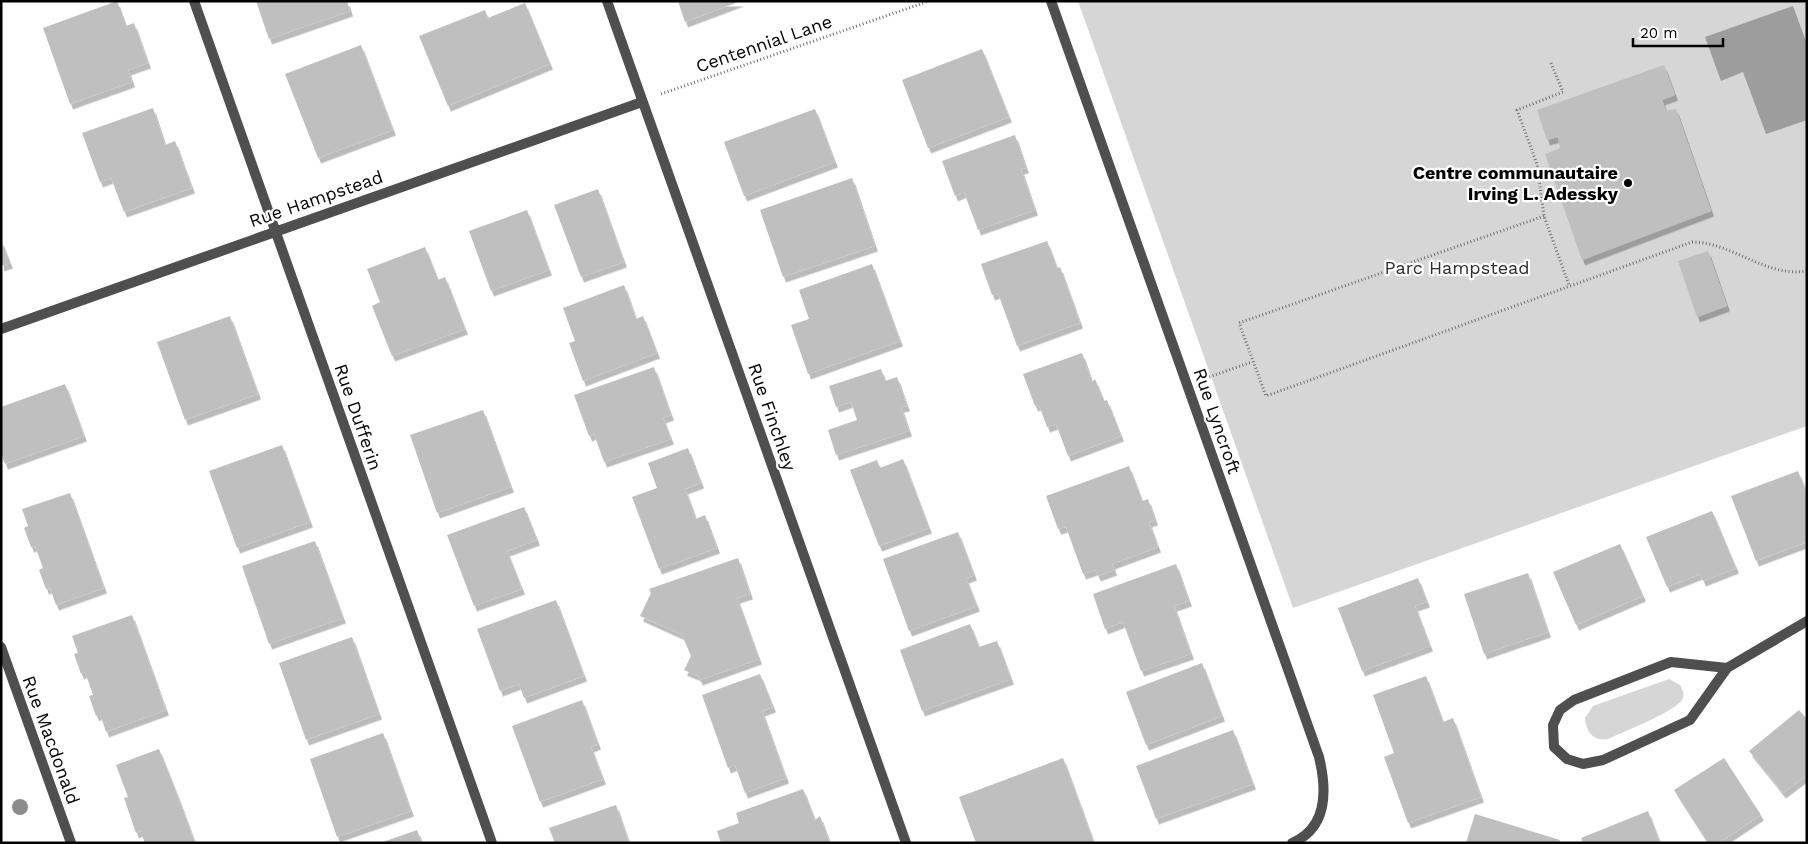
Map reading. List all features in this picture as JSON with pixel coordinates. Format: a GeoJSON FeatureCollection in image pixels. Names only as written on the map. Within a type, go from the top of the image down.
{"type":"FeatureCollection","features":[{"type":"Feature","properties":{"kind":"street","name":"Rue Dufferin"},"geometry":{"type":"LineString","coordinates":[[194,1],[492,843]]}},
{"type":"Feature","properties":{"kind":"street","name":"Rue Finchley"},"geometry":{"type":"LineString","coordinates":[[607,1],[906,843]]}},
{"type":"Feature","properties":{"kind":"street","name":"Rue Lyncroft"},"geometry":{"type":"LineString","coordinates":[[1051,1],[1319,757],[1324,778],[1324,802],[1317,824],[1292,843]]}},
{"type":"Feature","properties":{"kind":"street","name":"Rue Hampstead"},"geometry":{"type":"LineString","coordinates":[[1,329],[642,102]]}},
{"type":"Feature","properties":{"kind":"street"},"geometry":{"type":"LineString","coordinates":[[1727,668],[1671,662],[1574,700],[1560,710],[1553,725],[1554,746],[1567,759],[1584,764],[1603,760],[1690,720],[1727,668],[1807,621]]}},
{"type":"Feature","properties":{"kind":"street","name":"Rue Macdonald"},"geometry":{"type":"LineString","coordinates":[[1,648],[71,843]]}},
{"type":"Feature","properties":{"kind":"path","name":"Centennial Lane"},"geometry":{"type":"LineString","coordinates":[[664,92],[929,1]]}},
{"type":"Feature","properties":{"kind":"path"},"geometry":{"type":"LineString","coordinates":[[1551,63],[1563,92],[1517,110],[1537,164],[1544,216],[1569,285]]}},
{"type":"Feature","properties":{"kind":"path"},"geometry":{"type":"LineString","coordinates":[[1544,216],[1239,324],[1266,396],[1692,242],[1707,242],[1774,268],[1794,273],[1807,271]]}},
{"type":"Feature","properties":{"kind":"path"},"geometry":{"type":"LineString","coordinates":[[1206,378],[1252,362]]}},
{"type":"Feature","properties":{"kind":"green space","name":"Parc Hampstead"},"geometry":{"type":"Polygon","coordinates":[[[1078,1],[1807,1],[1807,426],[1293,608],[1078,1]]]}},
{"type":"Feature","properties":{"kind":"green space"},"geometry":{"type":"Polygon","coordinates":[[[1669,679],[1680,685],[1683,691],[1683,698],[1677,705],[1648,721],[1608,739],[1599,739],[1589,732],[1585,718],[1593,706],[1669,679]]]}},
{"type":"Feature","properties":{"kind":"shaded area"},"geometry":{"type":"Polygon","coordinates":[[[1793,6],[1807,44],[1807,120],[1766,134],[1743,72],[1721,81],[1705,37],[1793,6]]]}},
{"type":"Feature","properties":{"kind":"building"},"geometry":{"type":"Polygon","coordinates":[[[117,1],[126,26],[134,23],[148,63],[128,70],[132,82],[70,104],[43,28],[117,1]]]}},
{"type":"Feature","properties":{"kind":"building"},"geometry":{"type":"Polygon","coordinates":[[[256,1],[347,1],[350,11],[269,39],[256,1]]]}},
{"type":"Feature","properties":{"kind":"building"},"geometry":{"type":"Polygon","coordinates":[[[678,1],[741,1],[685,22],[678,1]]]}},
{"type":"Feature","properties":{"kind":"building"},"geometry":{"type":"Polygon","coordinates":[[[525,3],[550,64],[448,106],[419,36],[485,10],[488,18],[525,3]]]}},
{"type":"Feature","properties":{"kind":"building"},"geometry":{"type":"Polygon","coordinates":[[[361,45],[393,130],[318,158],[285,74],[361,45]]]}},
{"type":"Feature","properties":{"kind":"building"},"geometry":{"type":"Polygon","coordinates":[[[982,49],[1009,117],[928,148],[902,80],[982,49]]]}},
{"type":"Feature","properties":{"kind":"building","name":"Centre communautaire Irving L. Adessky"},"geometry":{"type":"Polygon","coordinates":[[[1664,65],[1675,95],[1662,100],[1666,111],[1676,109],[1711,211],[1582,260],[1545,154],[1560,148],[1558,137],[1547,140],[1537,110],[1664,65]]]}},
{"type":"Feature","properties":{"kind":"building"},"geometry":{"type":"Polygon","coordinates":[[[153,108],[165,145],[175,141],[192,188],[124,212],[111,178],[100,182],[82,133],[153,108]]]}},
{"type":"Feature","properties":{"kind":"building"},"geometry":{"type":"Polygon","coordinates":[[[815,109],[835,162],[744,196],[724,142],[815,109]]]}},
{"type":"Feature","properties":{"kind":"building"},"geometry":{"type":"Polygon","coordinates":[[[1015,135],[1026,168],[1021,169],[1035,210],[978,230],[964,192],[955,196],[942,161],[1015,135]]]}},
{"type":"Feature","properties":{"kind":"building"},"geometry":{"type":"Polygon","coordinates":[[[852,178],[875,246],[783,277],[760,210],[852,178]]]}},
{"type":"Feature","properties":{"kind":"building"},"geometry":{"type":"Polygon","coordinates":[[[598,189],[624,262],[581,277],[554,205],[598,189]]]}},
{"type":"Feature","properties":{"kind":"building"},"geometry":{"type":"Polygon","coordinates":[[[527,210],[549,270],[491,291],[469,231],[527,210]]]}},
{"type":"Feature","properties":{"kind":"building"},"geometry":{"type":"Polygon","coordinates":[[[1,240],[10,263],[1,266],[1,240]]]}},
{"type":"Feature","properties":{"kind":"building"},"geometry":{"type":"Polygon","coordinates":[[[1047,241],[1057,268],[1060,267],[1080,323],[1017,346],[998,293],[992,295],[981,264],[1047,241]]]}},
{"type":"Feature","properties":{"kind":"building"},"geometry":{"type":"Polygon","coordinates":[[[425,247],[438,280],[445,277],[465,329],[392,356],[372,306],[380,302],[367,269],[425,247]]]}},
{"type":"Feature","properties":{"kind":"building"},"geometry":{"type":"Polygon","coordinates":[[[1708,251],[1727,306],[1697,317],[1678,261],[1708,251]]]}},
{"type":"Feature","properties":{"kind":"building"},"geometry":{"type":"Polygon","coordinates":[[[872,264],[900,341],[808,374],[791,325],[809,319],[799,290],[872,264]]]}},
{"type":"Feature","properties":{"kind":"building"},"geometry":{"type":"Polygon","coordinates":[[[624,285],[636,319],[643,316],[657,353],[583,381],[569,343],[575,341],[563,308],[624,285]]]}},
{"type":"Feature","properties":{"kind":"building"},"geometry":{"type":"Polygon","coordinates":[[[230,316],[258,394],[185,420],[157,342],[230,316]]]}},
{"type":"Feature","properties":{"kind":"building"},"geometry":{"type":"Polygon","coordinates":[[[1082,353],[1092,382],[1095,379],[1104,401],[1107,400],[1121,436],[1068,456],[1056,424],[1047,427],[1039,405],[1035,406],[1023,374],[1082,353]]]}},
{"type":"Feature","properties":{"kind":"building"},"geometry":{"type":"Polygon","coordinates":[[[654,367],[671,415],[663,418],[671,439],[604,462],[594,434],[589,436],[574,395],[654,367]]]}},
{"type":"Feature","properties":{"kind":"building"},"geometry":{"type":"Polygon","coordinates":[[[881,369],[885,381],[897,377],[907,406],[901,407],[909,431],[836,455],[828,430],[857,420],[851,402],[836,407],[829,386],[881,369]]]}},
{"type":"Feature","properties":{"kind":"building"},"geometry":{"type":"Polygon","coordinates":[[[65,384],[84,436],[5,464],[1,453],[1,407],[65,384]]]}},
{"type":"Feature","properties":{"kind":"building"},"geometry":{"type":"Polygon","coordinates":[[[483,410],[511,487],[437,513],[410,435],[483,410]]]}},
{"type":"Feature","properties":{"kind":"building"},"geometry":{"type":"Polygon","coordinates":[[[282,445],[310,522],[237,548],[209,471],[282,445]]]}},
{"type":"Feature","properties":{"kind":"building"},"geometry":{"type":"Polygon","coordinates":[[[688,448],[701,483],[685,489],[696,519],[705,515],[717,548],[659,569],[632,497],[657,488],[648,463],[688,448]]]}},
{"type":"Feature","properties":{"kind":"building"},"geometry":{"type":"Polygon","coordinates":[[[903,459],[929,528],[879,546],[850,470],[877,460],[880,468],[903,459]]]}},
{"type":"Feature","properties":{"kind":"building"},"geometry":{"type":"Polygon","coordinates":[[[1129,466],[1142,501],[1148,499],[1155,520],[1149,522],[1158,547],[1112,564],[1114,570],[1098,576],[1095,570],[1083,574],[1066,527],[1058,529],[1046,496],[1129,466]]]}},
{"type":"Feature","properties":{"kind":"building"},"geometry":{"type":"Polygon","coordinates":[[[1798,471],[1807,494],[1807,542],[1756,561],[1731,496],[1798,471]]]}},
{"type":"Feature","properties":{"kind":"building"},"geometry":{"type":"Polygon","coordinates":[[[70,493],[104,588],[56,605],[50,588],[46,589],[39,570],[43,568],[35,546],[31,547],[24,528],[28,526],[22,509],[70,493]]]}},
{"type":"Feature","properties":{"kind":"building"},"geometry":{"type":"Polygon","coordinates":[[[524,507],[537,540],[507,551],[522,589],[474,606],[447,535],[524,507]]]}},
{"type":"Feature","properties":{"kind":"building"},"geometry":{"type":"Polygon","coordinates":[[[1712,511],[1736,568],[1703,581],[1700,574],[1667,587],[1646,537],[1712,511]]]}},
{"type":"Feature","properties":{"kind":"building"},"geometry":{"type":"Polygon","coordinates":[[[958,532],[974,575],[966,578],[977,606],[909,631],[883,559],[958,532]]]}},
{"type":"Feature","properties":{"kind":"building"},"geometry":{"type":"Polygon","coordinates":[[[315,541],[343,618],[269,644],[242,566],[315,541]]]}},
{"type":"Feature","properties":{"kind":"building"},"geometry":{"type":"Polygon","coordinates":[[[1620,544],[1643,596],[1576,625],[1553,572],[1620,544]]]}},
{"type":"Feature","properties":{"kind":"building"},"geometry":{"type":"Polygon","coordinates":[[[738,558],[750,594],[737,598],[759,659],[700,680],[698,676],[684,670],[691,656],[682,635],[640,616],[651,593],[649,589],[738,558]]]}},
{"type":"Feature","properties":{"kind":"building"},"geometry":{"type":"Polygon","coordinates":[[[1176,564],[1189,601],[1174,606],[1191,654],[1141,671],[1123,622],[1105,629],[1093,594],[1176,564]]]}},
{"type":"Feature","properties":{"kind":"building"},"geometry":{"type":"Polygon","coordinates":[[[1528,573],[1548,632],[1484,654],[1464,594],[1528,573]]]}},
{"type":"Feature","properties":{"kind":"building"},"geometry":{"type":"Polygon","coordinates":[[[1418,578],[1427,602],[1415,606],[1430,646],[1362,671],[1338,608],[1418,578]]]}},
{"type":"Feature","properties":{"kind":"building"},"geometry":{"type":"Polygon","coordinates":[[[556,600],[584,676],[524,698],[519,684],[500,691],[477,629],[556,600]]]}},
{"type":"Feature","properties":{"kind":"building"},"geometry":{"type":"Polygon","coordinates":[[[132,615],[166,710],[106,732],[100,714],[96,716],[89,696],[93,695],[85,672],[81,674],[74,654],[78,653],[72,636],[132,615]]]}},
{"type":"Feature","properties":{"kind":"building"},"geometry":{"type":"Polygon","coordinates":[[[970,624],[979,647],[997,641],[1011,679],[922,711],[900,650],[970,624]]]}},
{"type":"Feature","properties":{"kind":"building"},"geometry":{"type":"Polygon","coordinates":[[[352,637],[379,714],[306,740],[279,663],[352,637]]]}},
{"type":"Feature","properties":{"kind":"building"},"geometry":{"type":"Polygon","coordinates":[[[1202,663],[1222,716],[1146,745],[1126,692],[1202,663]]]}},
{"type":"Feature","properties":{"kind":"building"},"geometry":{"type":"Polygon","coordinates":[[[760,674],[773,707],[762,711],[786,778],[745,793],[735,765],[728,768],[702,695],[760,674]]]}},
{"type":"Feature","properties":{"kind":"building"},"geometry":{"type":"Polygon","coordinates":[[[1426,676],[1443,722],[1453,718],[1481,797],[1408,823],[1384,757],[1394,753],[1373,695],[1426,676]]]}},
{"type":"Feature","properties":{"kind":"building"},"geometry":{"type":"Polygon","coordinates":[[[582,700],[598,744],[591,747],[603,779],[540,802],[512,726],[582,700]]]}},
{"type":"Feature","properties":{"kind":"building"},"geometry":{"type":"Polygon","coordinates":[[[1799,710],[1807,719],[1807,775],[1783,793],[1749,751],[1799,710]]]}},
{"type":"Feature","properties":{"kind":"building"},"geometry":{"type":"Polygon","coordinates":[[[1233,730],[1253,784],[1156,819],[1136,766],[1233,730]]]}},
{"type":"Feature","properties":{"kind":"building"},"geometry":{"type":"Polygon","coordinates":[[[383,733],[411,811],[337,837],[310,759],[383,733]]]}},
{"type":"Feature","properties":{"kind":"building"},"geometry":{"type":"Polygon","coordinates":[[[159,749],[195,843],[145,843],[140,831],[136,833],[124,798],[128,797],[116,765],[159,749]]]}},
{"type":"Feature","properties":{"kind":"building"},"geometry":{"type":"Polygon","coordinates":[[[1063,758],[1094,843],[976,843],[959,797],[1063,758]]]}},
{"type":"Feature","properties":{"kind":"building"},"geometry":{"type":"Polygon","coordinates":[[[1724,758],[1761,815],[1719,843],[1708,843],[1674,790],[1724,758]]]}},
{"type":"Feature","properties":{"kind":"building"},"geometry":{"type":"Polygon","coordinates":[[[803,789],[815,820],[820,816],[830,843],[721,843],[717,831],[739,823],[736,813],[803,789]]]}},
{"type":"Feature","properties":{"kind":"building"},"geometry":{"type":"Polygon","coordinates":[[[616,805],[629,843],[555,843],[549,828],[616,805]]]}},
{"type":"Feature","properties":{"kind":"building"},"geometry":{"type":"Polygon","coordinates":[[[1648,811],[1660,843],[1583,843],[1581,838],[1648,811]]]}},
{"type":"Feature","properties":{"kind":"building"},"geometry":{"type":"Polygon","coordinates":[[[1475,814],[1560,840],[1559,843],[1466,843],[1475,814]]]}},
{"type":"Feature","properties":{"kind":"building"},"geometry":{"type":"Polygon","coordinates":[[[417,830],[422,843],[383,843],[383,842],[417,830]]]}},
{"type":"Feature","properties":{"kind":"place","name":"Centre communautaire Irving L. Adessky"},"geometry":{"type":"Point","coordinates":[1628,183]}}]}
